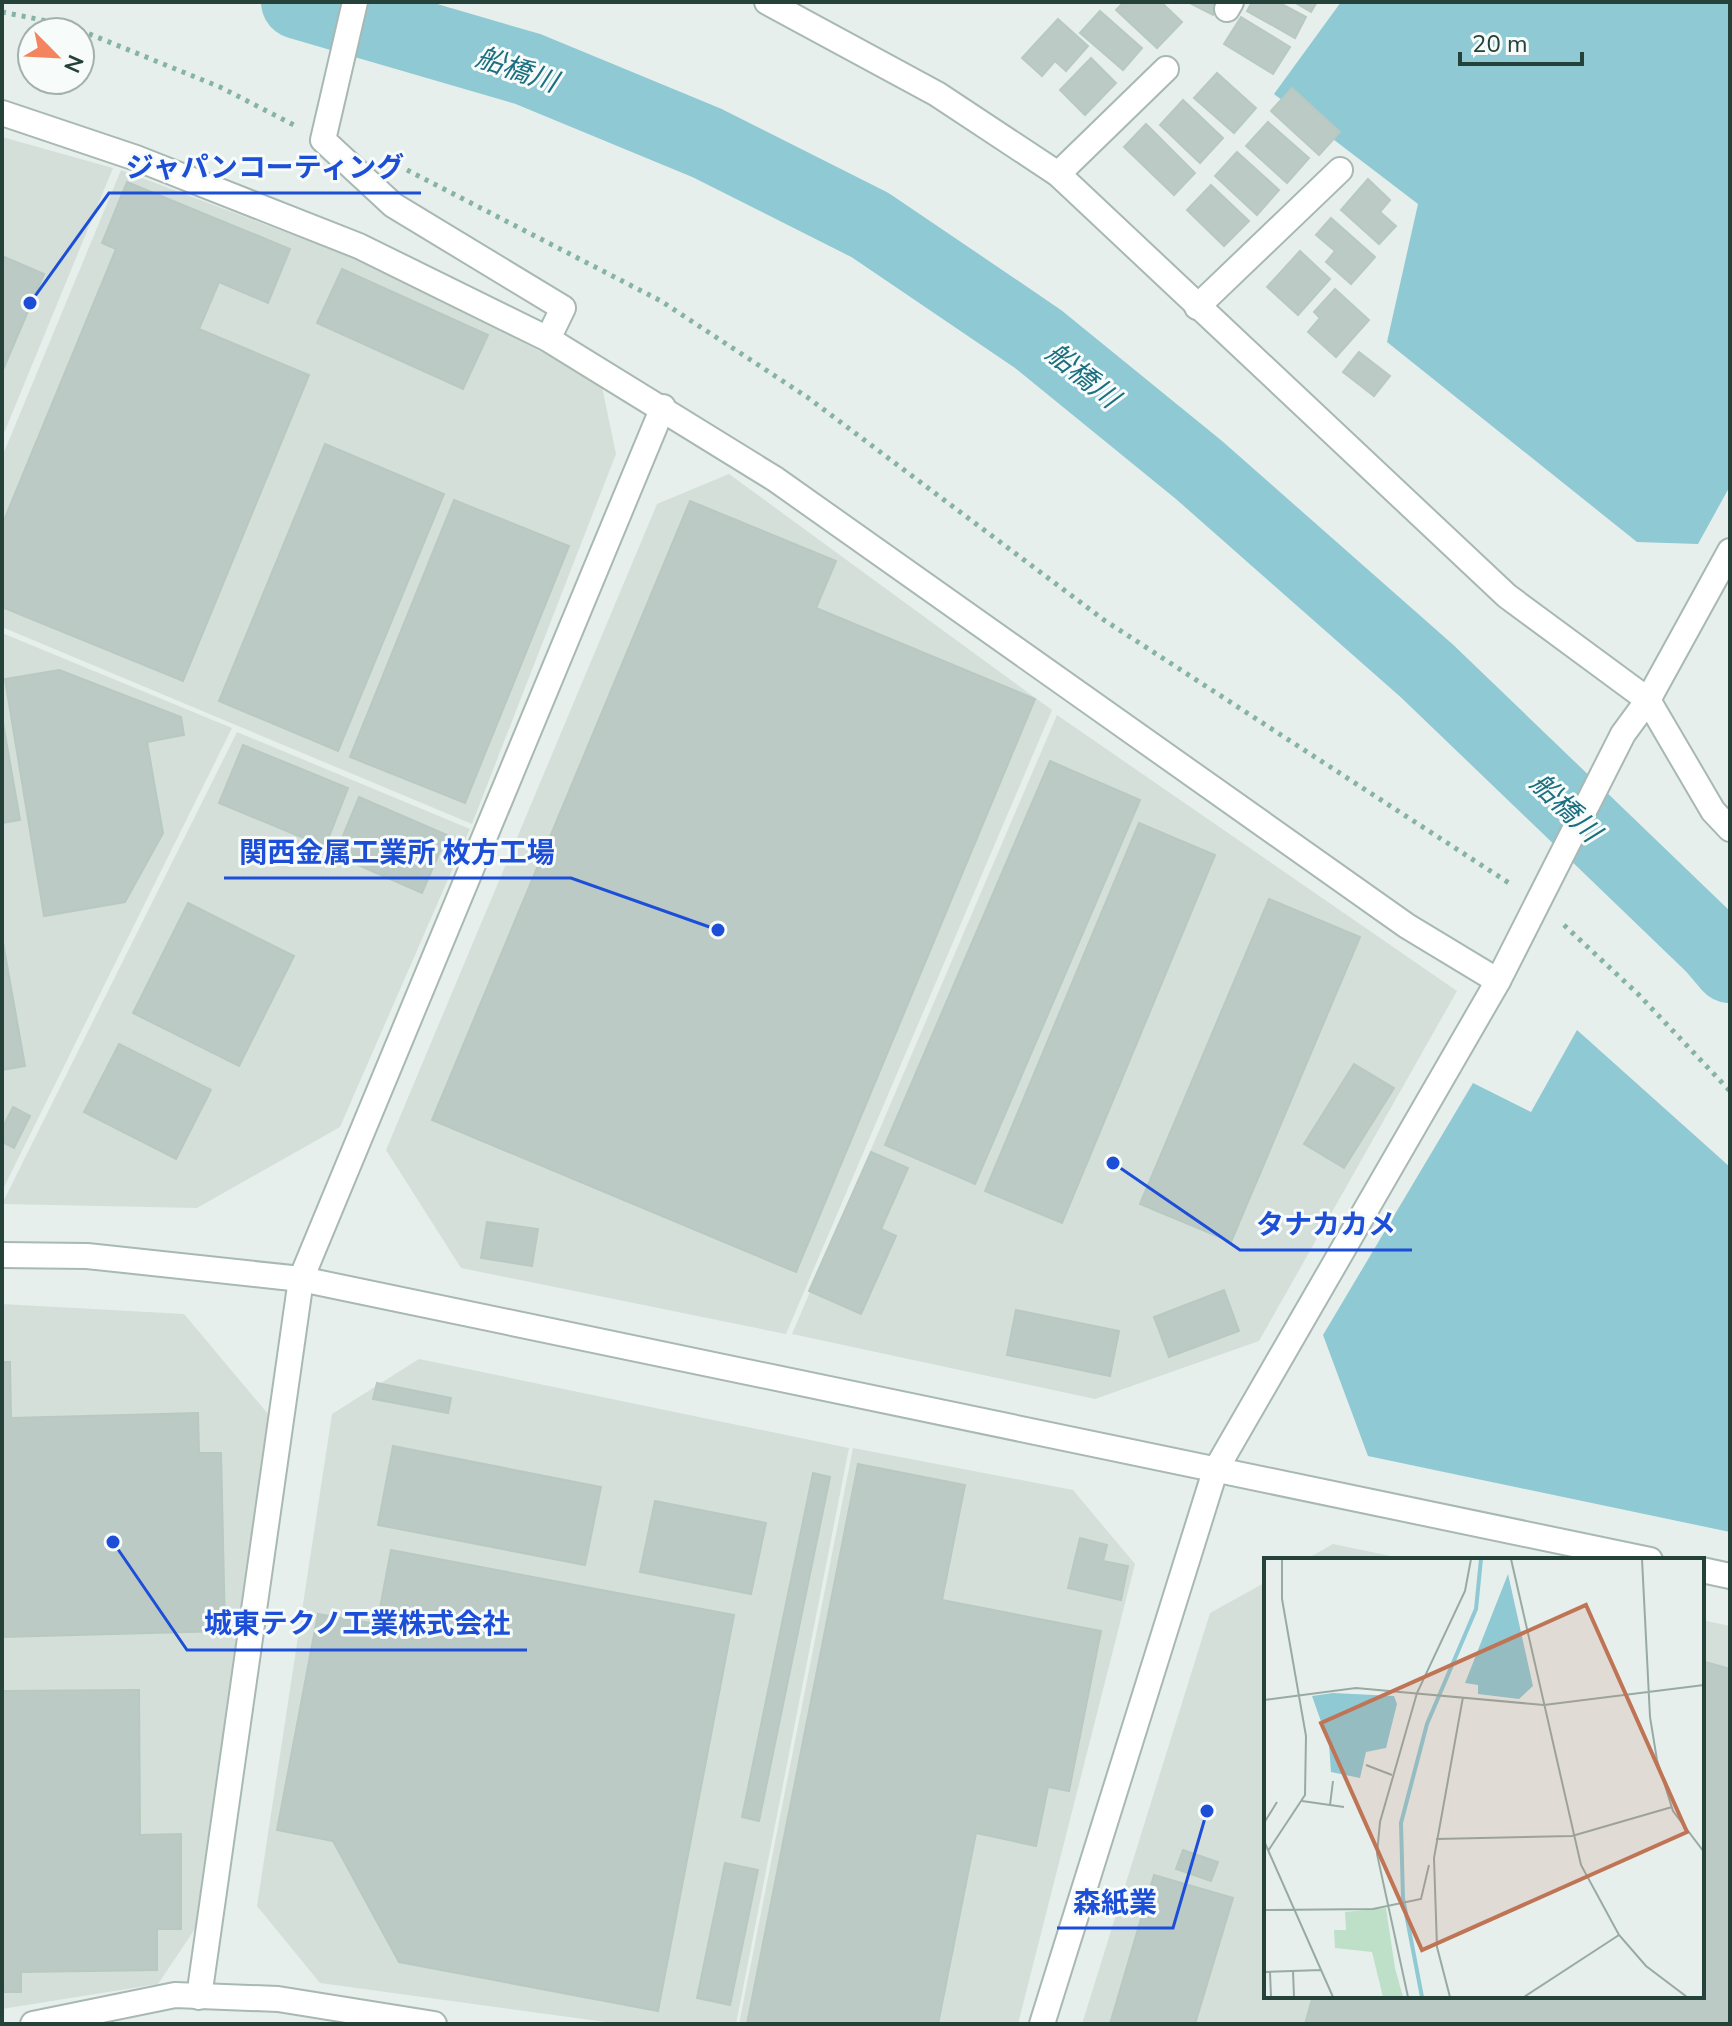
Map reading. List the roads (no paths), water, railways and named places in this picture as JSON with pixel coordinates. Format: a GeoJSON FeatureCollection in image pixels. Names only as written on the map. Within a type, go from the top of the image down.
{"type":"FeatureCollection","features":[{"type":"Feature","properties":{"kind":"street"},"geometry":{"type":"LineString","coordinates":[[355,2],[323,140],[393,205],[563,308],[548,339]]}},
{"type":"Feature","properties":{"kind":"street"},"geometry":{"type":"LineString","coordinates":[[767,2],[937,94],[1058,174],[1507,596],[1648,700],[1713,811],[1730,829]]}},
{"type":"Feature","properties":{"kind":"street"},"geometry":{"type":"LineString","coordinates":[[1058,174],[1166,69]]}},
{"type":"Feature","properties":{"kind":"street"},"geometry":{"type":"LineString","coordinates":[[2,113],[136,158],[359,246],[548,339],[663,407],[775,479],[1407,926],[1498,981]]}},
{"type":"Feature","properties":{"kind":"street"},"geometry":{"type":"LineString","coordinates":[[1197,307],[1340,170]]}},
{"type":"Feature","properties":{"kind":"street"},"geometry":{"type":"LineString","coordinates":[[199,1997],[301,1279],[663,407]]}},
{"type":"Feature","properties":{"kind":"street"},"geometry":{"type":"LineString","coordinates":[[1042,2024],[1215,1471],[1498,981],[1623,734],[1648,700],[1730,551]]}},
{"type":"Feature","properties":{"kind":"street"},"geometry":{"type":"LineString","coordinates":[[2,1255],[87,1256],[301,1279],[1640,1558]]}},
{"type":"Feature","properties":{"kind":"street"},"geometry":{"type":"LineString","coordinates":[[1704,1570],[1730,1576]]}},
{"type":"Feature","properties":{"kind":"street"},"geometry":{"type":"LineString","coordinates":[[33,2024],[175,1995],[278,1999],[434,2024]]}},
{"type":"Feature","properties":{"kind":"water"},"geometry":{"type":"Polygon","coordinates":[[[1341,2],[1730,4],[1730,486],[1698,544],[1637,542],[1387,342],[1418,204],[1274,94],[1341,2]]]}},
{"type":"Feature","properties":{"kind":"water"},"geometry":{"type":"Polygon","coordinates":[[[1577,1030],[1730,1167],[1730,1532],[1368,1456],[1323,1335],[1473,1083],[1531,1112],[1577,1030]]]}},
{"type":"Feature","properties":{"kind":"waterway","name":"船橋川"},"geometry":{"type":"LineString","coordinates":[[298,2],[528,69],[707,143],[870,225],[1038,339],[1199,470],[1427,671],[1713,946],[1730,966]]}},
{"type":"Feature","properties":{"kind":"place","name":"ジャパンコーティング"},"geometry":{"type":"Point","coordinates":[30,303]}},
{"type":"Feature","properties":{"kind":"place","name":"関西金属工業所 枚方工場"},"geometry":{"type":"Point","coordinates":[718,930]}},
{"type":"Feature","properties":{"kind":"place","name":"タナカカメ"},"geometry":{"type":"Point","coordinates":[1113,1163]}},
{"type":"Feature","properties":{"kind":"place","name":"城東テクノ工業株式会社"},"geometry":{"type":"Point","coordinates":[113,1542]}},
{"type":"Feature","properties":{"kind":"place","name":"森紙業"},"geometry":{"type":"Point","coordinates":[1207,1811]}}]}
